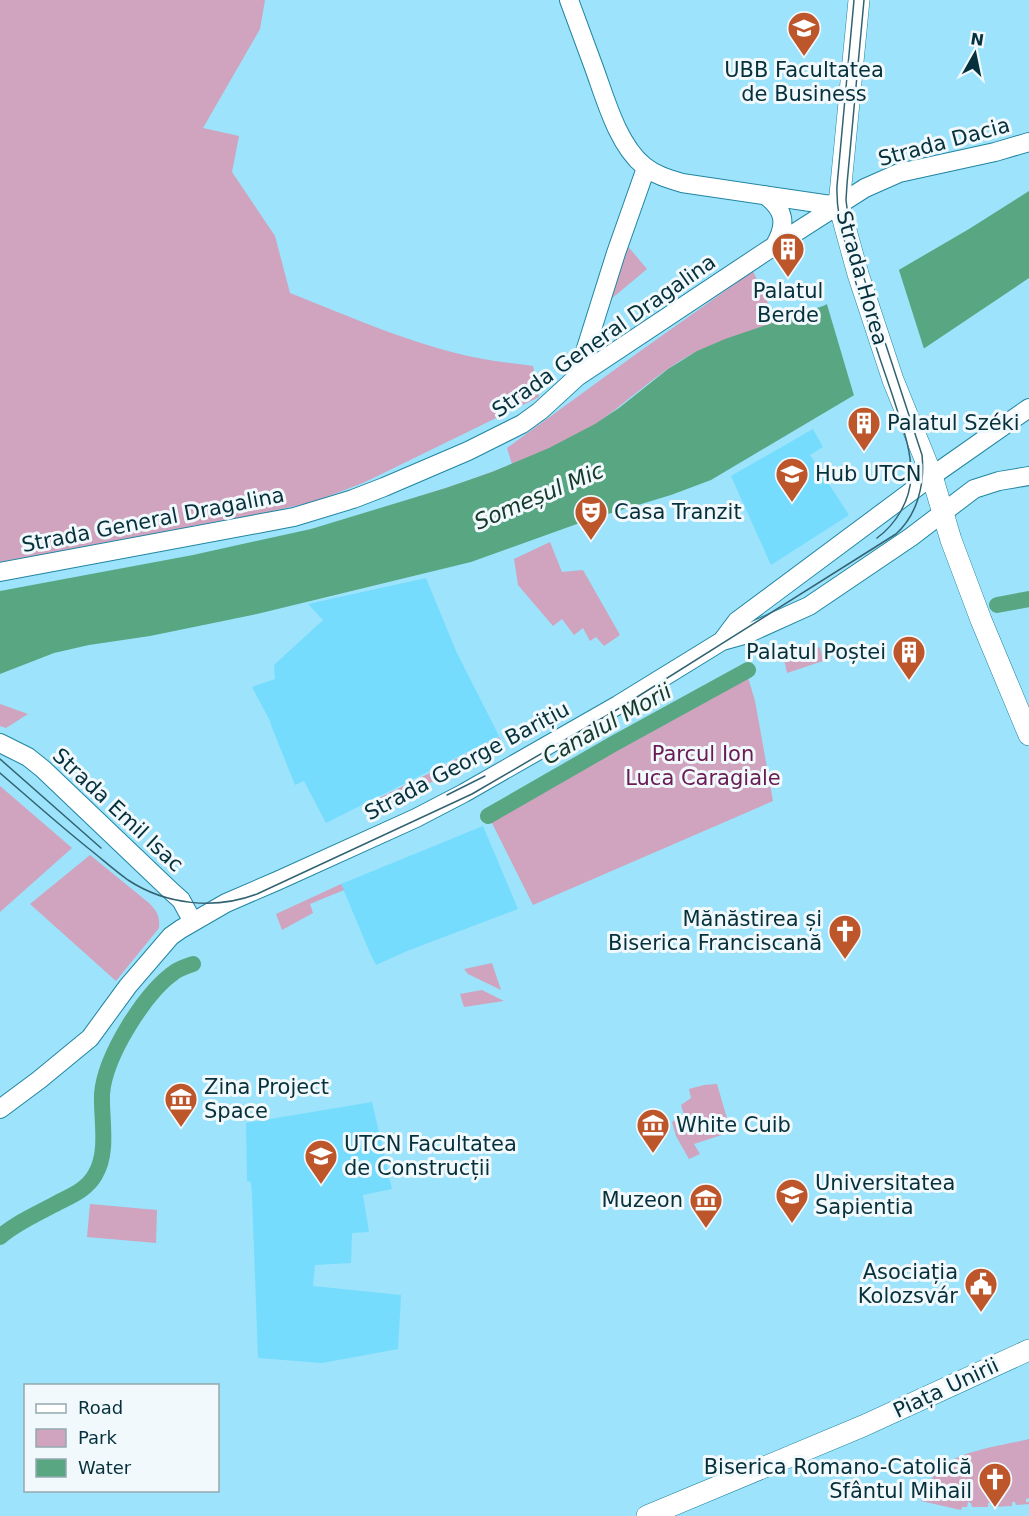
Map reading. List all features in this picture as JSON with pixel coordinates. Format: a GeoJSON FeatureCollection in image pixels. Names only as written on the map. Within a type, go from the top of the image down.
{"type":"FeatureCollection","features":[{"type":"Feature","properties":{"kind":"main road","name":"Strada Horea"},"geometry":{"type":"LineString","coordinates":[[860,0],[839,205],[858,274],[893,380],[932,476],[956,554],[981,620],[1029,735]]}},
{"type":"Feature","properties":{"kind":"main road","name":"Piața Unirii"},"geometry":{"type":"LineString","coordinates":[[647,1516],[863,1426],[1029,1350]]}},
{"type":"Feature","properties":{"kind":"street"},"geometry":{"type":"LineString","coordinates":[[568,0],[624,143],[646,168],[667,179],[682,183],[839,205]]}},
{"type":"Feature","properties":{"kind":"street","name":"Strada Dacia"},"geometry":{"type":"LineString","coordinates":[[839,205],[865,188],[899,173],[995,152],[1029,142]]}},
{"type":"Feature","properties":{"kind":"street"},"geometry":{"type":"LineString","coordinates":[[577,377],[616,253],[646,168]]}},
{"type":"Feature","properties":{"kind":"street"},"geometry":{"type":"LineString","coordinates":[[765,195],[772,200],[782,216],[781,234],[775,245]]}},
{"type":"Feature","properties":{"kind":"street","name":"Strada General Dragalina"},"geometry":{"type":"LineString","coordinates":[[0,572],[294,517],[353,499],[468,452],[501,436],[540,411],[577,377],[839,205]]}},
{"type":"Feature","properties":{"kind":"street","name":"Strada George Barițiu"},"geometry":{"type":"LineString","coordinates":[[722,641],[737,621],[932,476],[1029,408]]}},
{"type":"Feature","properties":{"kind":"street","name":"Strada George Barițiu"},"geometry":{"type":"LineString","coordinates":[[0,1109],[90,1038],[128,987],[171,936],[193,922],[226,903],[416,818],[618,705],[722,641],[747,634],[809,606],[872,564],[974,489],[999,481],[1029,476]]}},
{"type":"Feature","properties":{"kind":"street","name":"Strada Emil Isac"},"geometry":{"type":"LineString","coordinates":[[0,743],[28,757],[43,768],[171,891],[187,910],[193,922]]}},
{"type":"Feature","properties":{"kind":"shaded area","name":"Hub UTCN"},"geometry":{"type":"Polygon","coordinates":[[[813,429],[823,447],[810,455],[849,515],[771,565],[731,476],[813,429]]]}},
{"type":"Feature","properties":{"kind":"shaded area"},"geometry":{"type":"Polygon","coordinates":[[[426,578],[456,651],[499,736],[326,823],[304,781],[295,785],[270,721],[252,687],[275,679],[274,665],[323,620],[308,604],[426,578]]]}},
{"type":"Feature","properties":{"kind":"shaded area"},"geometry":{"type":"Polygon","coordinates":[[[483,826],[518,909],[376,965],[341,884],[483,826]]]}},
{"type":"Feature","properties":{"kind":"shaded area","name":"UTCN Facultatea de Construcții"},"geometry":{"type":"Polygon","coordinates":[[[372,1102],[392,1189],[363,1195],[369,1232],[352,1233],[351,1263],[315,1265],[313,1286],[401,1295],[398,1349],[322,1363],[258,1358],[252,1195],[251,1182],[247,1181],[246,1123],[372,1102]]]}},
{"type":"Feature","properties":{"kind":"green space"},"geometry":{"type":"Polygon","coordinates":[[[0,0],[265,0],[260,29],[203,128],[239,136],[232,172],[275,236],[290,293],[430,346],[485,359],[533,366],[539,397],[363,483],[313,502],[0,562],[0,0]]]}},
{"type":"Feature","properties":{"kind":"green space"},"geometry":{"type":"Polygon","coordinates":[[[625,243],[647,269],[604,305],[625,243]]]}},
{"type":"Feature","properties":{"kind":"green space"},"geometry":{"type":"Polygon","coordinates":[[[753,271],[777,322],[727,339],[684,358],[596,424],[594,442],[377,510],[462,483],[512,464],[507,448],[753,271]]]}},
{"type":"Feature","properties":{"kind":"green space"},"geometry":{"type":"Polygon","coordinates":[[[550,542],[562,572],[583,570],[620,635],[604,646],[596,637],[590,641],[583,628],[574,635],[562,619],[553,626],[518,585],[514,559],[550,542]]]}},
{"type":"Feature","properties":{"kind":"green space"},"geometry":{"type":"Polygon","coordinates":[[[820,647],[823,661],[787,673],[784,659],[820,647]]]}},
{"type":"Feature","properties":{"kind":"green space","name":"Parcul Ion Luca Caragiale"},"geometry":{"type":"Polygon","coordinates":[[[747,674],[755,701],[773,801],[533,905],[488,815],[747,674]]]}},
{"type":"Feature","properties":{"kind":"green space"},"geometry":{"type":"Polygon","coordinates":[[[0,704],[28,714],[6,728],[0,726],[0,704]]]}},
{"type":"Feature","properties":{"kind":"green space"},"geometry":{"type":"Polygon","coordinates":[[[499,737],[503,745],[456,768],[452,761],[499,737]]]}},
{"type":"Feature","properties":{"kind":"green space"},"geometry":{"type":"Polygon","coordinates":[[[448,764],[452,772],[383,806],[379,798],[448,764]]]}},
{"type":"Feature","properties":{"kind":"green space"},"geometry":{"type":"Polygon","coordinates":[[[0,786],[72,848],[0,912],[0,786]]]}},
{"type":"Feature","properties":{"kind":"green space"},"geometry":{"type":"Polygon","coordinates":[[[90,855],[149,903],[158,917],[159,928],[116,981],[30,904],[90,855]]]}},
{"type":"Feature","properties":{"kind":"green space"},"geometry":{"type":"Polygon","coordinates":[[[341,884],[344,890],[310,904],[313,913],[282,930],[276,914],[341,884]]]}},
{"type":"Feature","properties":{"kind":"green space"},"geometry":{"type":"Polygon","coordinates":[[[492,963],[501,990],[468,974],[464,969],[492,963]]]}},
{"type":"Feature","properties":{"kind":"green space"},"geometry":{"type":"Polygon","coordinates":[[[482,990],[504,1001],[464,1007],[460,994],[482,990]]]}},
{"type":"Feature","properties":{"kind":"green space"},"geometry":{"type":"Polygon","coordinates":[[[717,1084],[731,1132],[694,1144],[700,1154],[689,1159],[676,1136],[672,1122],[684,1115],[681,1105],[691,1098],[689,1089],[717,1084]]]}},
{"type":"Feature","properties":{"kind":"green space"},"geometry":{"type":"Polygon","coordinates":[[[90,1204],[157,1210],[156,1243],[87,1237],[90,1204]]]}},
{"type":"Feature","properties":{"kind":"green space"},"geometry":{"type":"Polygon","coordinates":[[[1029,1439],[1029,1498],[1026,1502],[1029,1504],[1016,1505],[1012,1502],[1012,1506],[992,1507],[992,1503],[988,1503],[988,1507],[972,1507],[968,1502],[967,1507],[962,1507],[961,1510],[921,1501],[934,1475],[948,1462],[970,1453],[1029,1439]]]}},
{"type":"Feature","properties":{"kind":"water","name":"Someșul Mic"},"geometry":{"type":"Polygon","coordinates":[[[1029,191],[1029,278],[856,394],[711,480],[671,495],[588,520],[471,562],[257,614],[54,653],[0,674],[0,591],[193,555],[311,529],[492,472],[549,448],[595,424],[668,369],[697,351],[725,339],[823,306],[897,271],[1029,191]]]}},
{"type":"Feature","properties":{"kind":"pier"},"geometry":{"type":"Polygon","coordinates":[[[898,267],[925,352],[855,399],[826,301],[898,267]]]}},
{"type":"Feature","properties":{"kind":"waterway","name":"Canalul Morii"},"geometry":{"type":"LineString","coordinates":[[997,605],[1029,599]]}},
{"type":"Feature","properties":{"kind":"waterway","name":"Canalul Morii"},"geometry":{"type":"LineString","coordinates":[[488,816],[748,670]]}},
{"type":"Feature","properties":{"kind":"waterway","name":"Canalul Morii"},"geometry":{"type":"LineString","coordinates":[[0,1237],[21,1222],[79,1191],[92,1180],[102,1156],[102,1094],[110,1062],[128,1026],[152,994],[176,971],[193,964]]}},
{"type":"Feature","properties":{"kind":"tram line"},"geometry":{"type":"LineString","coordinates":[[854,0],[837,186],[838,212],[858,290],[905,436],[911,467],[910,486],[905,503],[896,519],[877,538]]}},
{"type":"Feature","properties":{"kind":"tram line"},"geometry":{"type":"LineString","coordinates":[[0,773],[113,868],[143,888],[174,900],[191,902],[208,903],[241,899],[257,894],[472,794],[618,709],[896,534],[915,508],[921,487],[923,466],[922,455],[862,272],[848,216],[847,184],[864,0]]}},
{"type":"Feature","properties":{"kind":"tram line"},"geometry":{"type":"LineString","coordinates":[[0,759],[101,848]]}},
{"type":"Feature","properties":{"kind":"tram line"},"geometry":{"type":"LineString","coordinates":[[447,795],[485,776]]}},
{"type":"Feature","properties":{"kind":"place","name":"UBB Facultatea de Business"},"geometry":{"type":"Point","coordinates":[804,57]}},
{"type":"Feature","properties":{"kind":"place","name":"Palatul Berde"},"geometry":{"type":"Point","coordinates":[788,278]}},
{"type":"Feature","properties":{"kind":"place","name":"Palatul Széki"},"geometry":{"type":"Point","coordinates":[864,452]}},
{"type":"Feature","properties":{"kind":"place","name":"Hub UTCN"},"geometry":{"type":"Point","coordinates":[792,503]}},
{"type":"Feature","properties":{"kind":"place","name":"Casa Tranzit"},"geometry":{"type":"Point","coordinates":[591,541]}},
{"type":"Feature","properties":{"kind":"place","name":"Palatul Poștei"},"geometry":{"type":"Point","coordinates":[909,681]}},
{"type":"Feature","properties":{"kind":"place","name":"Mănăstirea și Biserica Franciscană"},"geometry":{"type":"Point","coordinates":[845,960]}},
{"type":"Feature","properties":{"kind":"place","name":"Zina Project Space"},"geometry":{"type":"Point","coordinates":[181,1128]}},
{"type":"Feature","properties":{"kind":"place","name":"White Cuib"},"geometry":{"type":"Point","coordinates":[653,1154]}},
{"type":"Feature","properties":{"kind":"place","name":"UTCN Facultatea de Construcții"},"geometry":{"type":"Point","coordinates":[321,1185]}},
{"type":"Feature","properties":{"kind":"place","name":"Universitatea Sapientia"},"geometry":{"type":"Point","coordinates":[792,1224]}},
{"type":"Feature","properties":{"kind":"place","name":"Muzeon"},"geometry":{"type":"Point","coordinates":[706,1229]}},
{"type":"Feature","properties":{"kind":"place","name":"Asociația Kolozsvár"},"geometry":{"type":"Point","coordinates":[981,1313]}},
{"type":"Feature","properties":{"kind":"place","name":"Biserica Romano-Catolică Sfântul Mihail"},"geometry":{"type":"Point","coordinates":[995,1508]}}]}
